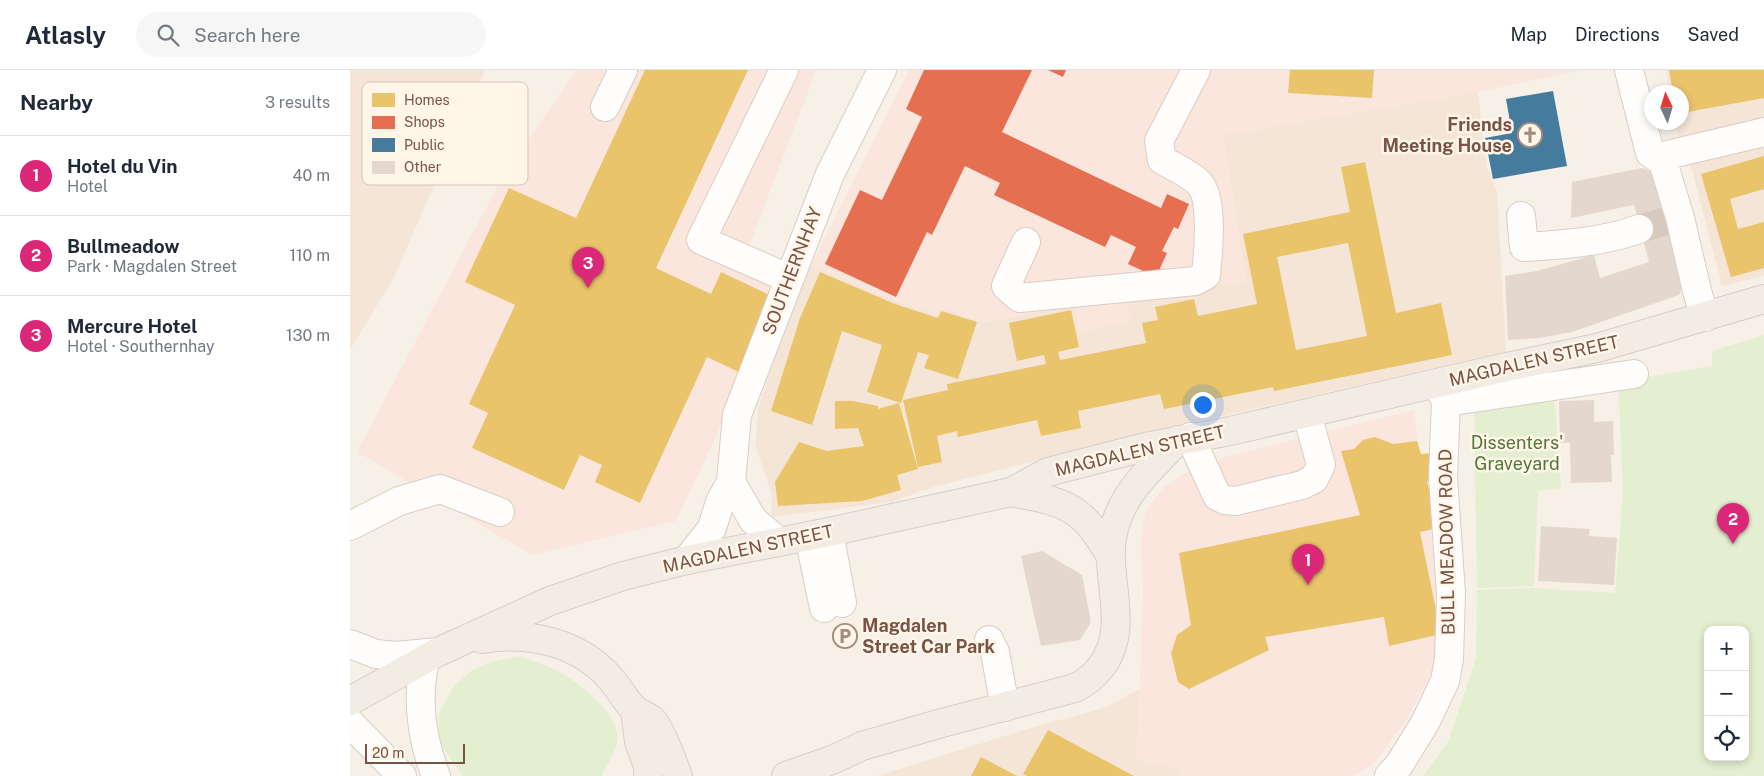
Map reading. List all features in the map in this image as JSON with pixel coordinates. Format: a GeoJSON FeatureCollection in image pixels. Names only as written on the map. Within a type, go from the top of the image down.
{"type":"FeatureCollection","features":[{"type":"Feature","properties":{"kind":"main road","name":"MAGDALEN STREET"},"geometry":{"type":"LineString","coordinates":[[350,701],[441,652],[550,601],[623,576],[687,560],[819,534],[1011,492],[1048,472],[1145,447],[1230,431],[1394,392],[1442,393],[1502,368],[1597,348],[1764,298]]}},
{"type":"Feature","properties":{"kind":"main road"},"geometry":{"type":"LineString","coordinates":[[786,776],[823,768],[862,746],[1075,688],[1085,683],[1106,660],[1113,644],[1117,619],[1109,553],[1113,532],[1121,509],[1134,486],[1184,439]]}},
{"type":"Feature","properties":{"kind":"main road"},"geometry":{"type":"LineString","coordinates":[[1011,492],[1043,499],[1077,513],[1099,536],[1109,553]]}},
{"type":"Feature","properties":{"kind":"main road"},"geometry":{"type":"LineString","coordinates":[[441,652],[498,636],[525,636],[578,651],[609,676],[635,710],[653,721],[669,751],[678,776]]}},
{"type":"Feature","properties":{"kind":"main road"},"geometry":{"type":"LineString","coordinates":[[635,710],[639,742],[648,766],[648,776]]}},
{"type":"Feature","properties":{"kind":"street"},"geometry":{"type":"LineString","coordinates":[[605,107],[623,70]]}},
{"type":"Feature","properties":{"kind":"street"},"geometry":{"type":"LineString","coordinates":[[784,70],[702,240],[788,278]]}},
{"type":"Feature","properties":{"kind":"street","name":"SOUTHERNHAY"},"geometry":{"type":"LineString","coordinates":[[687,560],[712,528],[720,502],[731,482],[736,415],[830,174],[882,70]]}},
{"type":"Feature","properties":{"kind":"street"},"geometry":{"type":"LineString","coordinates":[[1026,242],[1006,286],[1020,298],[1195,280],[1206,275],[1208,198],[1199,182],[1162,160],[1159,141],[1196,70]]}},
{"type":"Feature","properties":{"kind":"street"},"geometry":{"type":"LineString","coordinates":[[1629,70],[1650,153],[1663,162]]}},
{"type":"Feature","properties":{"kind":"street"},"geometry":{"type":"LineString","coordinates":[[1705,317],[1673,220],[1663,162],[1667,155],[1764,132]]}},
{"type":"Feature","properties":{"kind":"street"},"geometry":{"type":"LineString","coordinates":[[1521,216],[1524,247],[1550,246],[1622,235],[1639,229]]}},
{"type":"Feature","properties":{"kind":"street"},"geometry":{"type":"LineString","coordinates":[[1442,393],[1634,374]]}},
{"type":"Feature","properties":{"kind":"street","name":"BULL MEADOW ROAD"},"geometry":{"type":"LineString","coordinates":[[1389,776],[1399,765],[1425,723],[1445,681],[1449,659],[1451,594],[1443,477],[1442,393]]}},
{"type":"Feature","properties":{"kind":"street"},"geometry":{"type":"LineString","coordinates":[[1184,439],[1216,496],[1225,500],[1236,501],[1302,486],[1314,479],[1321,465],[1306,414]]}},
{"type":"Feature","properties":{"kind":"street"},"geometry":{"type":"LineString","coordinates":[[731,482],[753,520],[779,542]]}},
{"type":"Feature","properties":{"kind":"street"},"geometry":{"type":"LineString","coordinates":[[350,526],[399,502],[440,489],[500,512]]}},
{"type":"Feature","properties":{"kind":"street"},"geometry":{"type":"LineString","coordinates":[[819,534],[833,606]]}},
{"type":"Feature","properties":{"kind":"street"},"geometry":{"type":"LineString","coordinates":[[989,640],[995,652],[1005,706]]}},
{"type":"Feature","properties":{"kind":"street"},"geometry":{"type":"LineString","coordinates":[[350,644],[376,654],[396,656],[441,652]]}},
{"type":"Feature","properties":{"kind":"street"},"geometry":{"type":"LineString","coordinates":[[436,776],[426,746],[422,722],[420,680],[441,652]]}},
{"type":"Feature","properties":{"kind":"street"},"geometry":{"type":"LineString","coordinates":[[350,723],[402,776]]}},
{"type":"Feature","properties":{"kind":"shaded area"},"geometry":{"type":"Polygon","coordinates":[[[350,70],[485,70],[480,82],[362,82],[362,185],[434,185],[393,279],[350,350],[350,70]]]}},
{"type":"Feature","properties":{"kind":"shaded area"},"geometry":{"type":"Polygon","coordinates":[[[577,70],[816,70],[740,271],[777,287],[714,441],[676,521],[532,555],[357,452],[498,185],[528,185],[528,139],[577,70]]]}},
{"type":"Feature","properties":{"kind":"shaded area"},"geometry":{"type":"Polygon","coordinates":[[[909,70],[1581,70],[1478,92],[1223,135],[1247,281],[1124,299],[1130,321],[1080,332],[1074,305],[985,322],[939,307],[937,314],[896,301],[811,265],[909,70]]]}},
{"type":"Feature","properties":{"kind":"shaded area"},"geometry":{"type":"Polygon","coordinates":[[[1666,70],[1764,70],[1764,276],[1722,286],[1692,170],[1679,141],[1677,130],[1689,130],[1689,85],[1669,85],[1666,70]]]}},
{"type":"Feature","properties":{"kind":"shaded area"},"geometry":{"type":"Polygon","coordinates":[[[1478,92],[1486,165],[1497,191],[1506,352],[1112,441],[930,488],[891,502],[772,517],[771,492],[755,445],[758,409],[779,346],[811,265],[896,301],[937,314],[939,307],[985,322],[1074,305],[1130,321],[1124,298],[1246,281],[1223,135],[1478,92]]]}},
{"type":"Feature","properties":{"kind":"shaded area"},"geometry":{"type":"Polygon","coordinates":[[[1414,410],[1444,628],[1432,672],[1405,722],[1373,765],[1353,776],[1180,776],[1182,770],[1137,760],[1143,591],[1141,543],[1145,512],[1162,489],[1185,473],[1225,457],[1414,410]]]}},
{"type":"Feature","properties":{"kind":"shaded area"},"geometry":{"type":"Polygon","coordinates":[[[1139,689],[1137,760],[1183,770],[1180,776],[877,776],[1027,729],[1107,707],[1139,689]]]}},
{"type":"Feature","properties":{"kind":"green space"},"geometry":{"type":"Polygon","coordinates":[[[1764,335],[1764,776],[1423,776],[1448,742],[1476,658],[1477,590],[1535,588],[1615,593],[1623,491],[1618,382],[1712,366],[1712,351],[1764,335]]]}},
{"type":"Feature","properties":{"kind":"green space","name":"Dissenters' Graveyard"},"geometry":{"type":"Polygon","coordinates":[[[1554,394],[1561,488],[1538,491],[1534,586],[1477,588],[1474,406],[1554,394]]]}},
{"type":"Feature","properties":{"kind":"green space"},"geometry":{"type":"Polygon","coordinates":[[[519,656],[549,667],[569,678],[590,694],[608,713],[617,733],[617,744],[601,776],[463,776],[439,742],[439,712],[454,686],[471,671],[491,662],[519,656]]]}},
{"type":"Feature","properties":{"kind":"building: Homes"},"geometry":{"type":"Polygon","coordinates":[[[645,70],[748,70],[656,268],[711,294],[721,272],[776,298],[741,373],[707,357],[640,503],[595,482],[602,465],[580,455],[564,490],[472,448],[488,413],[469,404],[515,305],[465,282],[509,188],[576,218],[645,70]]]}},
{"type":"Feature","properties":{"kind":"building: Homes"},"geometry":{"type":"Polygon","coordinates":[[[1290,70],[1374,70],[1372,98],[1288,93],[1290,70]]]}},
{"type":"Feature","properties":{"kind":"building: Homes"},"geometry":{"type":"Polygon","coordinates":[[[1669,70],[1764,70],[1764,98],[1689,112],[1689,85],[1672,85],[1669,70]]]}},
{"type":"Feature","properties":{"kind":"building: Homes"},"geometry":{"type":"Polygon","coordinates":[[[1764,156],[1764,189],[1730,199],[1738,229],[1764,222],[1764,268],[1731,277],[1701,174],[1764,156]]]}},
{"type":"Feature","properties":{"kind":"building: Homes"},"geometry":{"type":"Polygon","coordinates":[[[1365,162],[1396,313],[1441,303],[1452,355],[1274,391],[1273,387],[1164,409],[1160,394],[1078,411],[1081,428],[1041,436],[1037,420],[958,437],[957,431],[937,436],[942,462],[918,467],[903,400],[948,390],[947,384],[1046,364],[1044,355],[1017,361],[1009,323],[1071,310],[1079,347],[1058,352],[1060,360],[1146,343],[1142,323],[1158,320],[1155,307],[1194,299],[1198,316],[1257,304],[1243,234],[1350,212],[1341,167],[1365,162]],[[1348,243],[1277,257],[1296,350],[1367,336],[1348,243]]]}},
{"type":"Feature","properties":{"kind":"building: Homes"},"geometry":{"type":"Polygon","coordinates":[[[820,272],[895,304],[938,318],[941,311],[977,322],[958,379],[924,368],[929,355],[918,352],[901,403],[867,392],[882,345],[842,331],[812,425],[771,411],[800,318],[820,272]]]}},
{"type":"Feature","properties":{"kind":"building: Homes"},"geometry":{"type":"Polygon","coordinates":[[[835,401],[853,401],[878,406],[878,409],[899,403],[918,469],[897,475],[901,490],[862,501],[778,506],[775,482],[799,442],[827,451],[864,446],[858,428],[835,429],[835,401]]]}},
{"type":"Feature","properties":{"kind":"building: Homes"},"geometry":{"type":"Polygon","coordinates":[[[1375,437],[1393,444],[1417,441],[1421,454],[1432,453],[1438,478],[1427,481],[1438,528],[1420,532],[1441,634],[1389,646],[1384,617],[1265,637],[1269,650],[1189,689],[1178,682],[1171,654],[1177,635],[1191,625],[1179,553],[1360,515],[1341,451],[1354,449],[1363,440],[1375,437]]]}},
{"type":"Feature","properties":{"kind":"building: Homes"},"geometry":{"type":"Polygon","coordinates":[[[1048,730],[1134,776],[1027,776],[1023,774],[1048,730]]]}},
{"type":"Feature","properties":{"kind":"building: Homes"},"geometry":{"type":"Polygon","coordinates":[[[981,757],[1017,776],[971,776],[981,757]]]}},
{"type":"Feature","properties":{"kind":"building: Shops"},"geometry":{"type":"Polygon","coordinates":[[[924,70],[1032,70],[1002,132],[1161,208],[1167,194],[1189,204],[1178,229],[1174,227],[1162,251],[1167,253],[1156,277],[1128,264],[1136,247],[1111,235],[1105,247],[994,195],[1000,183],[965,166],[932,235],[927,232],[896,297],[825,264],[860,190],[882,200],[922,117],[906,109],[924,70]]]}},
{"type":"Feature","properties":{"kind":"building: Shops"},"geometry":{"type":"Polygon","coordinates":[[[1048,70],[1066,70],[1063,77],[1048,70]]]}},
{"type":"Feature","properties":{"kind":"building: Public","name":"Friends Meeting House"},"geometry":{"type":"Polygon","coordinates":[[[1553,91],[1567,166],[1493,179],[1485,138],[1512,133],[1506,99],[1553,91]]]}},
{"type":"Feature","properties":{"kind":"building: Other"},"geometry":{"type":"Polygon","coordinates":[[[1642,168],[1652,172],[1667,221],[1682,289],[1679,295],[1572,332],[1540,338],[1508,340],[1505,276],[1537,271],[1594,255],[1600,278],[1649,262],[1634,205],[1571,218],[1572,182],[1642,168]]]}},
{"type":"Feature","properties":{"kind":"building: Other"},"geometry":{"type":"Polygon","coordinates":[[[1594,400],[1594,422],[1613,421],[1614,455],[1611,455],[1612,482],[1571,483],[1570,443],[1560,443],[1559,401],[1594,400]]]}},
{"type":"Feature","properties":{"kind":"building: Other"},"geometry":{"type":"Polygon","coordinates":[[[1541,526],[1590,529],[1589,536],[1617,538],[1614,585],[1538,581],[1541,526]]]}},
{"type":"Feature","properties":{"kind":"building: Other"},"geometry":{"type":"Polygon","coordinates":[[[1042,551],[1082,575],[1091,622],[1080,640],[1041,646],[1021,556],[1042,551]]]}},
{"type":"Feature","properties":{"kind":"tunnel"},"geometry":{"type":"LineString","coordinates":[[1639,229],[1667,221]]}},
{"type":"Feature","properties":{"kind":"place","name":"Friends Meeting House"},"geometry":{"type":"Point","coordinates":[1530,135]}},
{"type":"Feature","properties":{"kind":"place","name":"Mercure Hotel"},"geometry":{"type":"Point","coordinates":[588,288]}},
{"type":"Feature","properties":{"kind":"place","name":"Bullmeadow"},"geometry":{"type":"Point","coordinates":[1733,544]}},
{"type":"Feature","properties":{"kind":"place","name":"Hotel du Vin"},"geometry":{"type":"Point","coordinates":[1308,585]}},
{"type":"Feature","properties":{"kind":"place","name":"Magdalen Street Car Park"},"geometry":{"type":"Point","coordinates":[845,636]}}]}
